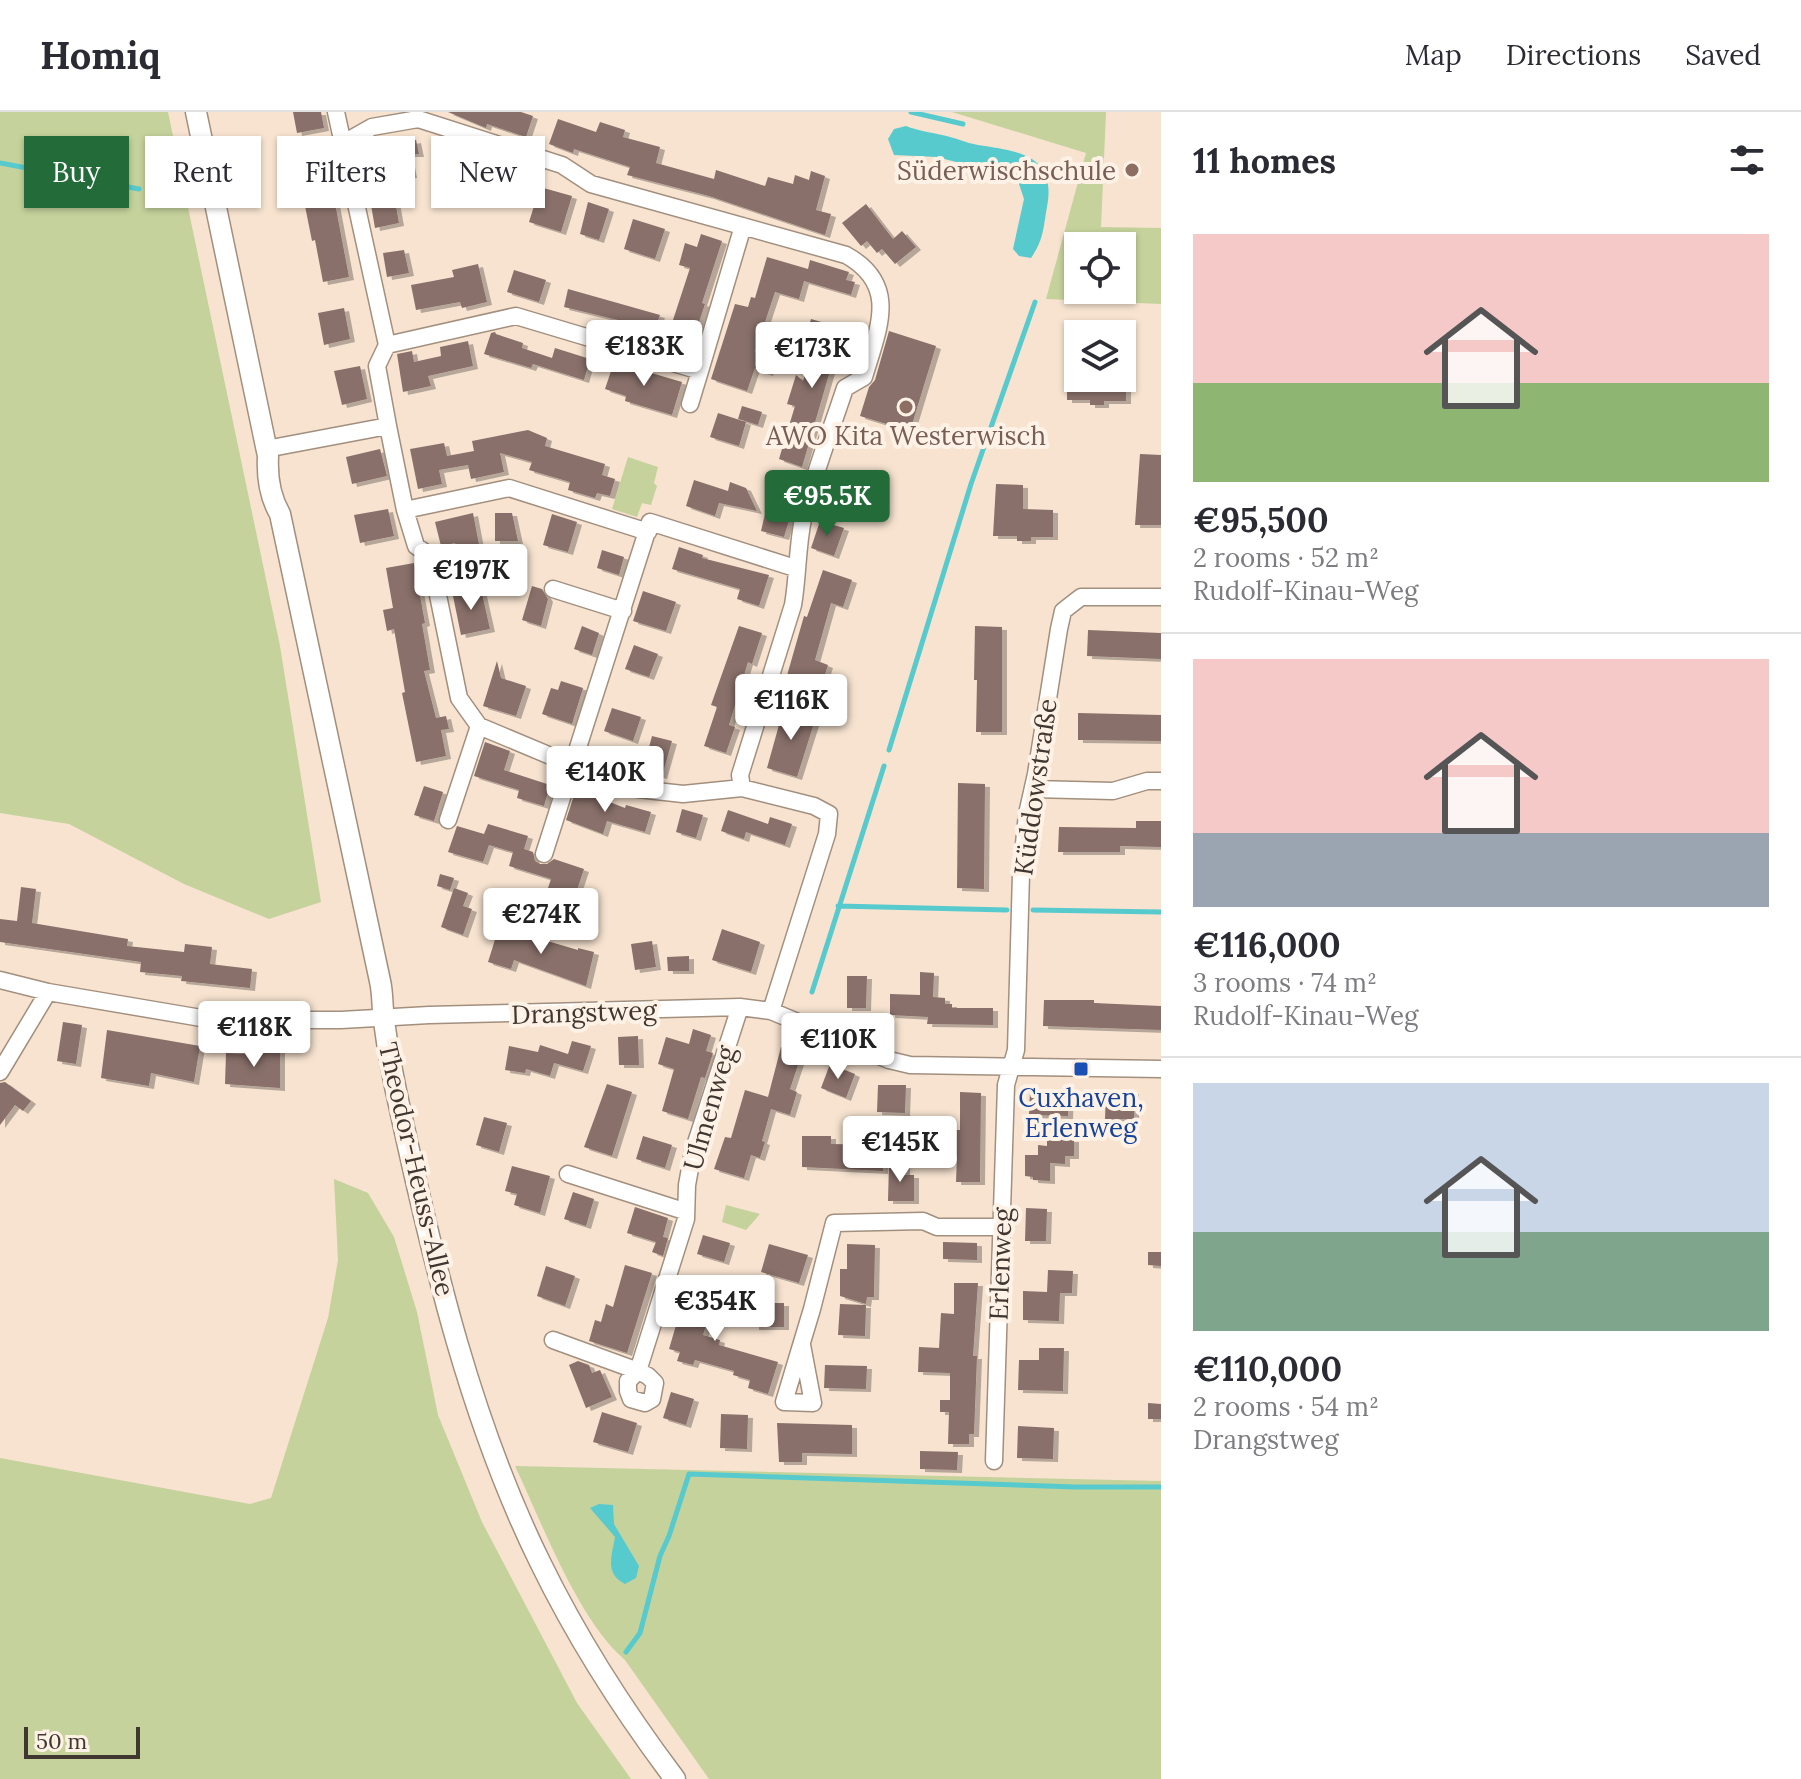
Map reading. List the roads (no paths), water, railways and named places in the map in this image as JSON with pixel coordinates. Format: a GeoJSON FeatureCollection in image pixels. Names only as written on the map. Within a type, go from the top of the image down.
{"type":"FeatureCollection","features":[{"type":"Feature","properties":{"kind":"street","name":"Theodor-Heuss-Allee"},"geometry":{"type":"LineString","coordinates":[[196,112],[267,453],[274,504],[280,514],[381,983],[384,1019],[401,1114],[447,1305],[498,1466],[539,1560],[580,1639],[618,1702],[675,1779]]}},
{"type":"Feature","properties":{"kind":"street"},"geometry":{"type":"LineString","coordinates":[[336,112],[342,136]]}},
{"type":"Feature","properties":{"kind":"street"},"geometry":{"type":"LineString","coordinates":[[356,136],[372,127],[418,119],[562,165],[591,184],[846,255],[873,276],[880,294],[881,319],[864,377],[845,388],[803,517],[793,605],[740,775],[742,788]]}},
{"type":"Feature","properties":{"kind":"street"},"geometry":{"type":"LineString","coordinates":[[358,208],[387,345],[377,366],[405,510],[416,546],[430,556],[459,698],[479,726],[638,789],[683,794],[742,788],[814,806],[829,814],[830,821],[771,1011]]}},
{"type":"Feature","properties":{"kind":"street"},"geometry":{"type":"LineString","coordinates":[[690,404],[743,226]]}},
{"type":"Feature","properties":{"kind":"street"},"geometry":{"type":"LineString","coordinates":[[387,345],[516,316],[700,371]]}},
{"type":"Feature","properties":{"kind":"street"},"geometry":{"type":"LineString","coordinates":[[267,453],[388,426]]}},
{"type":"Feature","properties":{"kind":"street"},"geometry":{"type":"LineString","coordinates":[[405,510],[509,488],[648,532]]}},
{"type":"Feature","properties":{"kind":"street"},"geometry":{"type":"LineString","coordinates":[[544,854],[650,522],[795,568]]}},
{"type":"Feature","properties":{"kind":"street"},"geometry":{"type":"LineString","coordinates":[[553,589],[623,611]]}},
{"type":"Feature","properties":{"kind":"street","name":"Küddowstraße"},"geometry":{"type":"LineString","coordinates":[[1012,1067],[1016,1050],[1021,874],[1027,814],[1063,611],[1081,597],[1161,597]]}},
{"type":"Feature","properties":{"kind":"street"},"geometry":{"type":"LineString","coordinates":[[448,820],[479,726]]}},
{"type":"Feature","properties":{"kind":"street"},"geometry":{"type":"LineString","coordinates":[[1033,789],[1113,791],[1147,781],[1161,781]]}},
{"type":"Feature","properties":{"kind":"street","name":"Drangstweg"},"geometry":{"type":"LineString","coordinates":[[0,980],[48,992],[213,1020],[384,1019],[429,1015],[740,1007],[771,1011],[889,1060],[910,1065],[1161,1069]]}},
{"type":"Feature","properties":{"kind":"street"},"geometry":{"type":"LineString","coordinates":[[0,1072],[48,992]]}},
{"type":"Feature","properties":{"kind":"street","name":"Ulmenweg"},"geometry":{"type":"LineString","coordinates":[[553,1340],[638,1371],[686,1219],[684,1211],[693,1152],[740,1007]]}},
{"type":"Feature","properties":{"kind":"street","name":"Erlenweg"},"geometry":{"type":"LineString","coordinates":[[994,1461],[1006,1085],[1012,1067]]}},
{"type":"Feature","properties":{"kind":"street"},"geometry":{"type":"LineString","coordinates":[[568,1174],[684,1211]]}},
{"type":"Feature","properties":{"kind":"street"},"geometry":{"type":"LineString","coordinates":[[802,1345],[830,1223],[923,1221],[937,1227],[1002,1227]]}},
{"type":"Feature","properties":{"kind":"water"},"geometry":{"type":"Polygon","coordinates":[[[906,126],[1020,153],[1040,166],[1049,189],[1044,228],[1031,258],[1019,256],[1013,249],[1024,199],[1017,178],[937,157],[894,155],[888,139],[894,129],[906,126]]]}},
{"type":"Feature","properties":{"kind":"water"},"geometry":{"type":"Polygon","coordinates":[[[599,1504],[613,1505],[614,1524],[639,1566],[636,1578],[625,1584],[618,1580],[612,1569],[615,1537],[590,1508],[599,1504]]]}},
{"type":"Feature","properties":{"kind":"waterway"},"geometry":{"type":"LineString","coordinates":[[911,112],[963,124]]}},
{"type":"Feature","properties":{"kind":"waterway"},"geometry":{"type":"LineString","coordinates":[[0,163],[139,189]]}},
{"type":"Feature","properties":{"kind":"waterway"},"geometry":{"type":"LineString","coordinates":[[889,750],[971,484],[1035,302]]}},
{"type":"Feature","properties":{"kind":"waterway"},"geometry":{"type":"LineString","coordinates":[[812,992],[884,766]]}},
{"type":"Feature","properties":{"kind":"waterway"},"geometry":{"type":"LineString","coordinates":[[838,906],[1007,910]]}},
{"type":"Feature","properties":{"kind":"waterway"},"geometry":{"type":"LineString","coordinates":[[1033,910],[1161,912]]}},
{"type":"Feature","properties":{"kind":"waterway"},"geometry":{"type":"LineString","coordinates":[[626,1652],[640,1633],[660,1556],[689,1474],[1161,1487]]}},
{"type":"Feature","properties":{"kind":"place","name":"Süderwischschule"},"geometry":{"type":"Point","coordinates":[1132,170]}},
{"type":"Feature","properties":{"kind":"place","name":"AWO Kita Westerwisch"},"geometry":{"type":"Point","coordinates":[906,407]}},
{"type":"Feature","properties":{"kind":"place","name":"Cuxhaven, Erlenweg"},"geometry":{"type":"Point","coordinates":[1081,1069]}}]}
